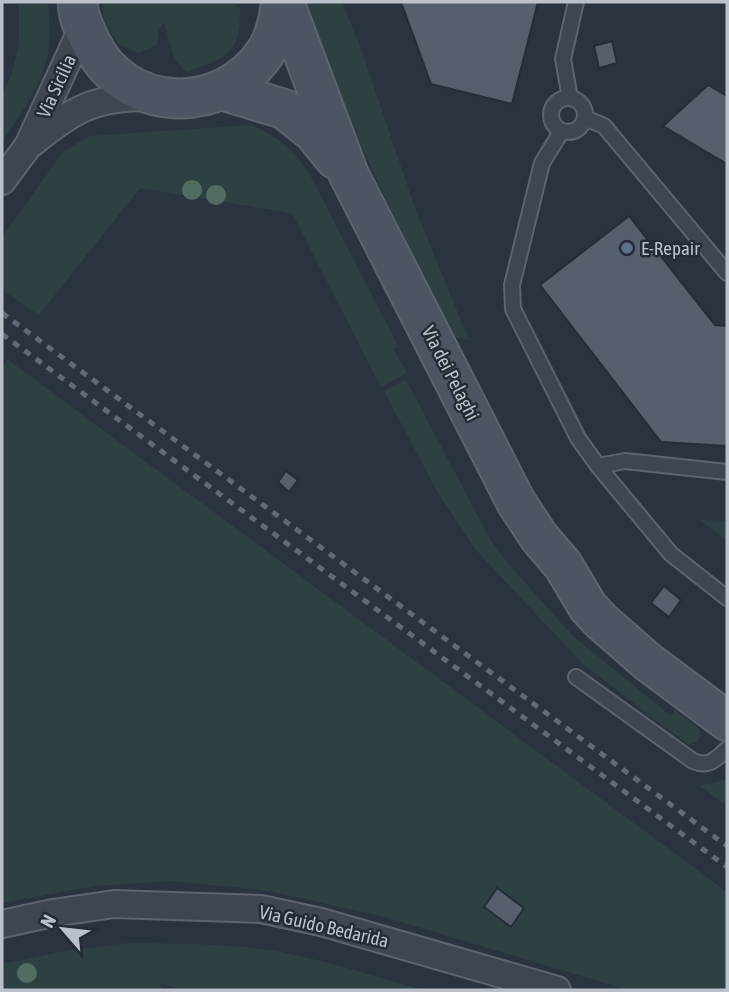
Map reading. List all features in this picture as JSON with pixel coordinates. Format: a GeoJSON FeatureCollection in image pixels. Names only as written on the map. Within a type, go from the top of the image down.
{"type":"FeatureCollection","features":[{"type":"Feature","properties":{"kind":"street"},"geometry":{"type":"LineString","coordinates":[[81,14],[98,57],[108,69],[136,90],[153,97],[198,97],[221,90],[246,74],[265,52],[278,26],[283,2]]}},
{"type":"Feature","properties":{"kind":"street","name":"Via dei Pelaghi"},"geometry":{"type":"LineString","coordinates":[[283,2],[349,175],[516,502],[539,537],[563,565],[588,607],[608,628],[648,662],[727,721]]}},
{"type":"Feature","properties":{"kind":"street","name":"Via Sicilia"},"geometry":{"type":"LineString","coordinates":[[2,181],[28,146],[81,14]]}},
{"type":"Feature","properties":{"kind":"street","name":"Via dei Pelaghi"},"geometry":{"type":"LineString","coordinates":[[221,90],[284,108],[313,132],[349,175]]}},
{"type":"Feature","properties":{"kind":"street","name":"Via Sicilia"},"geometry":{"type":"LineString","coordinates":[[28,146],[65,118],[97,101],[121,97],[153,97]]}},
{"type":"Feature","properties":{"kind":"street","name":"Via dei Pelaghi"},"geometry":{"type":"LineString","coordinates":[[563,565],[596,586],[727,690]]}},
{"type":"Feature","properties":{"kind":"street","name":"Via Guido Bedarida"},"geometry":{"type":"LineString","coordinates":[[2,924],[114,904],[261,909],[321,922],[557,990]]}},
{"type":"Feature","properties":{"kind":"lane"},"geometry":{"type":"LineString","coordinates":[[570,98],[562,59],[576,2]]}},
{"type":"Feature","properties":{"kind":"lane"},"geometry":{"type":"LineString","coordinates":[[570,98],[584,109],[585,118],[576,130],[561,132],[553,125],[550,116],[552,106],[560,99],[570,98]]}},
{"type":"Feature","properties":{"kind":"lane"},"geometry":{"type":"LineString","coordinates":[[585,118],[604,126],[727,273]]}},
{"type":"Feature","properties":{"kind":"lane"},"geometry":{"type":"LineString","coordinates":[[561,132],[542,163],[512,285],[513,309],[578,438],[598,466],[671,554],[727,598]]}},
{"type":"Feature","properties":{"kind":"lane"},"geometry":{"type":"LineString","coordinates":[[598,466],[625,461],[727,472]]}},
{"type":"Feature","properties":{"kind":"lane"},"geometry":{"type":"LineString","coordinates":[[576,677],[693,761],[711,763],[727,749]]}},
{"type":"Feature","properties":{"kind":"green space"},"geometry":{"type":"Polygon","coordinates":[[[19,2],[48,2],[49,46],[36,87],[2,141],[2,94],[11,77],[19,44],[19,2]]]}},
{"type":"Feature","properties":{"kind":"green space"},"geometry":{"type":"Polygon","coordinates":[[[103,2],[230,2],[240,7],[238,35],[229,52],[221,58],[186,72],[174,58],[164,22],[159,30],[157,45],[139,53],[118,44],[104,21],[103,2]]]}},
{"type":"Feature","properties":{"kind":"green space"},"geometry":{"type":"Polygon","coordinates":[[[304,2],[342,2],[362,52],[416,211],[469,340],[455,337],[385,198],[315,42],[304,2]]]}},
{"type":"Feature","properties":{"kind":"green space"},"geometry":{"type":"Polygon","coordinates":[[[252,125],[284,145],[309,173],[398,346],[393,349],[407,373],[381,387],[292,213],[140,188],[39,315],[2,290],[2,237],[64,151],[90,136],[252,125]]]}},
{"type":"Feature","properties":{"kind":"green space"},"geometry":{"type":"Polygon","coordinates":[[[7,359],[727,892],[727,990],[628,990],[385,917],[264,890],[170,881],[95,886],[2,903],[2,369],[7,359]]]}},
{"type":"Feature","properties":{"kind":"green space"},"geometry":{"type":"Polygon","coordinates":[[[406,380],[491,541],[511,567],[572,635],[671,716],[675,710],[698,728],[701,735],[697,742],[688,745],[583,664],[475,549],[438,493],[384,391],[406,380]]]}},
{"type":"Feature","properties":{"kind":"green space"},"geometry":{"type":"Polygon","coordinates":[[[700,520],[727,521],[727,541],[700,520]]]}},
{"type":"Feature","properties":{"kind":"green space"},"geometry":{"type":"Polygon","coordinates":[[[727,779],[727,806],[700,786],[727,779]]]}},
{"type":"Feature","properties":{"kind":"green space"},"geometry":{"type":"Polygon","coordinates":[[[129,943],[224,945],[280,952],[334,964],[422,990],[185,990],[161,984],[160,990],[2,990],[2,964],[65,951],[129,943]]]}},
{"type":"Feature","properties":{"kind":"building"},"geometry":{"type":"Polygon","coordinates":[[[401,2],[538,2],[512,104],[431,84],[401,2]]]}},
{"type":"Feature","properties":{"kind":"building"},"geometry":{"type":"Polygon","coordinates":[[[612,41],[617,63],[599,68],[594,46],[612,41]]]}},
{"type":"Feature","properties":{"kind":"building"},"geometry":{"type":"Polygon","coordinates":[[[708,85],[727,96],[727,164],[663,126],[708,85]]]}},
{"type":"Feature","properties":{"kind":"building"},"geometry":{"type":"Polygon","coordinates":[[[629,216],[715,325],[727,326],[727,446],[661,442],[540,285],[629,216]]]}},
{"type":"Feature","properties":{"kind":"building"},"geometry":{"type":"Polygon","coordinates":[[[286,471],[298,480],[289,492],[278,482],[286,471]]]}},
{"type":"Feature","properties":{"kind":"building"},"geometry":{"type":"Polygon","coordinates":[[[664,586],[681,600],[669,617],[651,603],[664,586]]]}},
{"type":"Feature","properties":{"kind":"building"},"geometry":{"type":"Polygon","coordinates":[[[497,888],[524,908],[511,927],[484,907],[497,888]]]}},
{"type":"Feature","properties":{"kind":"railway"},"geometry":{"type":"LineString","coordinates":[[2,313],[727,846]]}},
{"type":"Feature","properties":{"kind":"railway"},"geometry":{"type":"LineString","coordinates":[[2,334],[727,867]]}},
{"type":"Feature","properties":{"kind":"place","name":"E-Repair"},"geometry":{"type":"Point","coordinates":[627,248]}}]}
